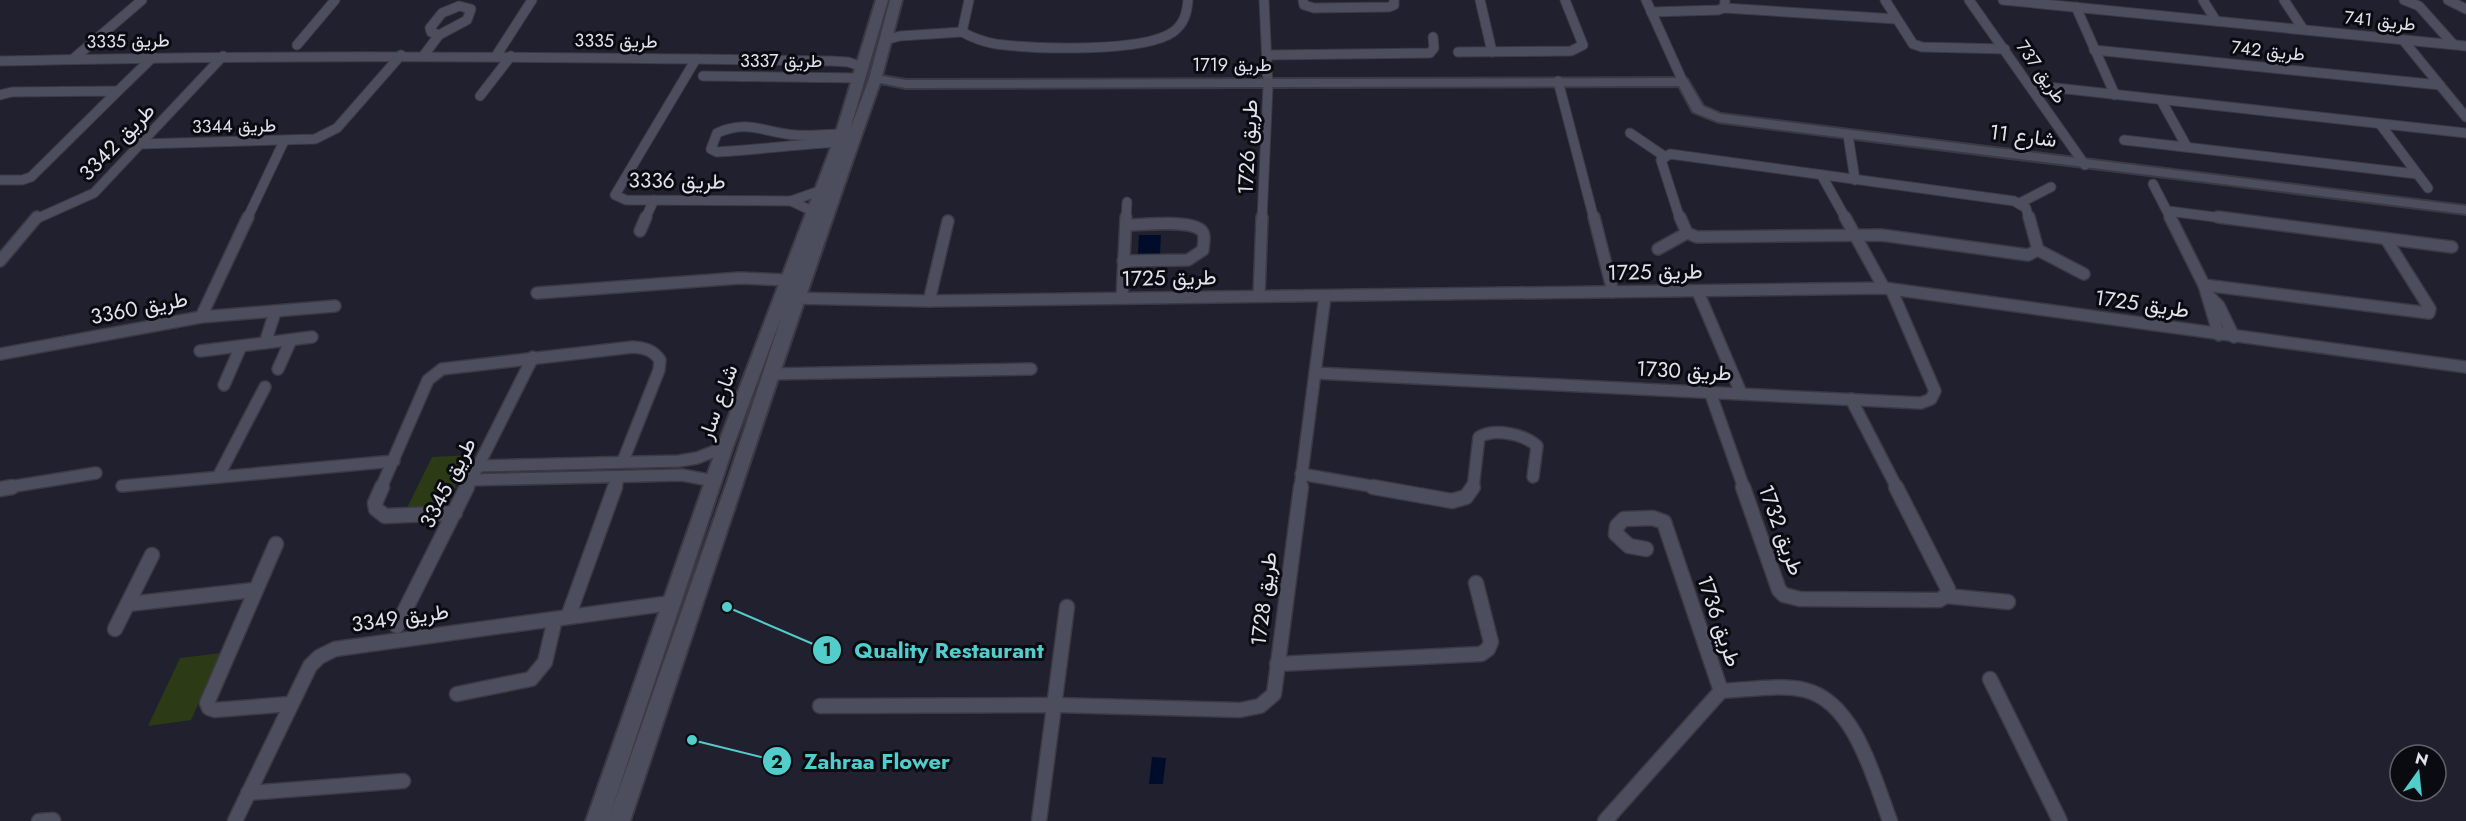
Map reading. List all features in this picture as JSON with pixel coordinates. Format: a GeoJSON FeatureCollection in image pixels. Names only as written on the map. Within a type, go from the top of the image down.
{"type":"FeatureCollection","features":[{"type":"Feature","properties":{"kind":"street"},"geometry":{"type":"LineString","coordinates":[[73,59],[142,0]]}},
{"type":"Feature","properties":{"kind":"street"},"geometry":{"type":"LineString","coordinates":[[297,45],[335,0]]}},
{"type":"Feature","properties":{"kind":"street"},"geometry":{"type":"LineString","coordinates":[[496,56],[532,0]]}},
{"type":"Feature","properties":{"kind":"street","name":"شارع سار"},"geometry":{"type":"LineString","coordinates":[[619,821],[771,374],[787,302],[789,276],[841,138],[882,0]]}},
{"type":"Feature","properties":{"kind":"street","name":"شارع سار"},"geometry":{"type":"LineString","coordinates":[[597,821],[724,447],[787,302],[870,93],[896,0]]}},
{"type":"Feature","properties":{"kind":"street"},"geometry":{"type":"LineString","coordinates":[[962,32],[969,0]]}},
{"type":"Feature","properties":{"kind":"street"},"geometry":{"type":"LineString","coordinates":[[887,34],[900,36],[962,32],[976,40],[1001,45],[1133,45],[1169,36],[1175,32],[1188,14],[1188,0]]}},
{"type":"Feature","properties":{"kind":"street","name":"طريق 1726"},"geometry":{"type":"LineString","coordinates":[[1259,296],[1268,83],[1264,0]]}},
{"type":"Feature","properties":{"kind":"street"},"geometry":{"type":"LineString","coordinates":[[1303,0],[1304,5],[1314,8],[1389,7],[1394,5],[1394,0]]}},
{"type":"Feature","properties":{"kind":"street"},"geometry":{"type":"LineString","coordinates":[[1480,0],[1492,52]]}},
{"type":"Feature","properties":{"kind":"street"},"geometry":{"type":"LineString","coordinates":[[1458,52],[1571,51],[1579,49],[1583,45],[1565,0]]}},
{"type":"Feature","properties":{"kind":"street","name":"شارع 11"},"geometry":{"type":"LineString","coordinates":[[1646,0],[1683,82],[1698,109],[1710,116],[2085,165],[2466,210]]}},
{"type":"Feature","properties":{"kind":"street"},"geometry":{"type":"LineString","coordinates":[[1884,0],[1910,42],[1917,46],[2005,49]]}},
{"type":"Feature","properties":{"kind":"street","name":"طريق 737"},"geometry":{"type":"LineString","coordinates":[[1969,0],[2085,165]]}},
{"type":"Feature","properties":{"kind":"street","name":"طريق 741"},"geometry":{"type":"LineString","coordinates":[[2003,0],[2466,46]]}},
{"type":"Feature","properties":{"kind":"street"},"geometry":{"type":"LineString","coordinates":[[2203,0],[2216,21]]}},
{"type":"Feature","properties":{"kind":"street"},"geometry":{"type":"LineString","coordinates":[[2284,0],[2303,29]]}},
{"type":"Feature","properties":{"kind":"street","name":"طريق 741"},"geometry":{"type":"LineString","coordinates":[[2404,0],[2419,6],[2453,44]]}},
{"type":"Feature","properties":{"kind":"street"},"geometry":{"type":"LineString","coordinates":[[2448,0],[2466,9]]}},
{"type":"Feature","properties":{"kind":"street"},"geometry":{"type":"LineString","coordinates":[[1651,12],[1710,11],[1725,4],[1896,19]]}},
{"type":"Feature","properties":{"kind":"street"},"geometry":{"type":"LineString","coordinates":[[424,55],[439,35],[460,26],[470,14],[471,9],[457,7],[440,13],[430,28],[431,32],[439,35]]}},
{"type":"Feature","properties":{"kind":"street"},"geometry":{"type":"LineString","coordinates":[[2076,7],[2115,95]]}},
{"type":"Feature","properties":{"kind":"street"},"geometry":{"type":"LineString","coordinates":[[1267,55],[1425,53],[1433,51],[1433,37]]}},
{"type":"Feature","properties":{"kind":"street"},"geometry":{"type":"LineString","coordinates":[[2403,40],[2466,117]]}},
{"type":"Feature","properties":{"kind":"street","name":"طريق 3335"},"geometry":{"type":"LineString","coordinates":[[830,61],[854,56],[868,47]]}},
{"type":"Feature","properties":{"kind":"street","name":"طريق 742"},"geometry":{"type":"LineString","coordinates":[[2094,50],[2440,85]]}},
{"type":"Feature","properties":{"kind":"street","name":"طريق 3344"},"geometry":{"type":"LineString","coordinates":[[141,144],[284,141],[315,139],[327,135],[337,128],[401,55]]}},
{"type":"Feature","properties":{"kind":"street","name":"طريق 3335"},"geometry":{"type":"LineString","coordinates":[[0,61],[223,56],[511,56],[830,61],[848,62],[861,72]]}},
{"type":"Feature","properties":{"kind":"street","name":"طريق 3342"},"geometry":{"type":"LineString","coordinates":[[0,261],[38,216],[94,193],[223,56]]}},
{"type":"Feature","properties":{"kind":"street"},"geometry":{"type":"LineString","coordinates":[[480,96],[511,56]]}},
{"type":"Feature","properties":{"kind":"street"},"geometry":{"type":"LineString","coordinates":[[0,180],[22,180],[31,177],[153,57]]}},
{"type":"Feature","properties":{"kind":"street","name":"طريق 3336"},"geometry":{"type":"LineString","coordinates":[[696,59],[615,195],[621,200],[791,201],[822,190]]}},
{"type":"Feature","properties":{"kind":"street","name":"طريق 3337"},"geometry":{"type":"LineString","coordinates":[[703,76],[861,72]]}},
{"type":"Feature","properties":{"kind":"street","name":"طريق 1719"},"geometry":{"type":"LineString","coordinates":[[875,79],[906,84],[1683,82]]}},
{"type":"Feature","properties":{"kind":"street"},"geometry":{"type":"LineString","coordinates":[[1558,81],[1613,292]]}},
{"type":"Feature","properties":{"kind":"street","name":"طريق 1719"},"geometry":{"type":"LineString","coordinates":[[870,93],[906,84]]}},
{"type":"Feature","properties":{"kind":"street"},"geometry":{"type":"LineString","coordinates":[[2030,85],[2466,133]]}},
{"type":"Feature","properties":{"kind":"street"},"geometry":{"type":"LineString","coordinates":[[0,95],[118,91]]}},
{"type":"Feature","properties":{"kind":"street"},"geometry":{"type":"LineString","coordinates":[[2161,100],[2187,147]]}},
{"type":"Feature","properties":{"kind":"street"},"geometry":{"type":"LineString","coordinates":[[2380,124],[2428,188]]}},
{"type":"Feature","properties":{"kind":"street"},"geometry":{"type":"LineString","coordinates":[[731,127],[765,128],[793,135],[841,138],[760,150],[717,152],[711,149],[717,133],[731,127]]}},
{"type":"Feature","properties":{"kind":"street"},"geometry":{"type":"LineString","coordinates":[[1630,133],[1664,156],[1678,155],[2020,203],[2050,187]]}},
{"type":"Feature","properties":{"kind":"street"},"geometry":{"type":"LineString","coordinates":[[1848,135],[1856,180]]}},
{"type":"Feature","properties":{"kind":"street"},"geometry":{"type":"LineString","coordinates":[[2124,140],[2417,174]]}},
{"type":"Feature","properties":{"kind":"street","name":"طريق 3360"},"geometry":{"type":"LineString","coordinates":[[0,354],[201,317],[284,141]]}},
{"type":"Feature","properties":{"kind":"street"},"geometry":{"type":"LineString","coordinates":[[1664,156],[1661,160],[1687,233]]}},
{"type":"Feature","properties":{"kind":"street"},"geometry":{"type":"LineString","coordinates":[[1822,176],[1854,236],[1887,288]]}},
{"type":"Feature","properties":{"kind":"street"},"geometry":{"type":"LineString","coordinates":[[2153,184],[2169,211],[2206,290],[2219,306],[2234,337]]}},
{"type":"Feature","properties":{"kind":"street"},"geometry":{"type":"LineString","coordinates":[[640,231],[654,200]]}},
{"type":"Feature","properties":{"kind":"street","name":"طريق 3336"},"geometry":{"type":"LineString","coordinates":[[791,201],[814,212]]}},
{"type":"Feature","properties":{"kind":"street"},"geometry":{"type":"LineString","coordinates":[[1122,298],[1127,202]]}},
{"type":"Feature","properties":{"kind":"street"},"geometry":{"type":"LineString","coordinates":[[2020,203],[2028,212],[2038,250],[2084,274]]}},
{"type":"Feature","properties":{"kind":"street"},"geometry":{"type":"LineString","coordinates":[[2169,211],[2452,247]]}},
{"type":"Feature","properties":{"kind":"street"},"geometry":{"type":"LineString","coordinates":[[929,300],[948,221]]}},
{"type":"Feature","properties":{"kind":"street"},"geometry":{"type":"LineString","coordinates":[[1124,261],[1188,260],[1203,250],[1204,243],[1201,230],[1188,224],[1126,225]]}},
{"type":"Feature","properties":{"kind":"street"},"geometry":{"type":"LineString","coordinates":[[1658,249],[1687,233],[1705,238],[1895,236],[2028,255],[2038,250]]}},
{"type":"Feature","properties":{"kind":"street"},"geometry":{"type":"LineString","coordinates":[[2206,290],[2429,313],[2430,309],[2386,239]]}},
{"type":"Feature","properties":{"kind":"street"},"geometry":{"type":"LineString","coordinates":[[537,293],[789,276]]}},
{"type":"Feature","properties":{"kind":"street","name":"طريق 1725"},"geometry":{"type":"LineString","coordinates":[[787,302],[1887,288],[2464,370]]}},
{"type":"Feature","properties":{"kind":"street","name":"طريق 1730"},"geometry":{"type":"LineString","coordinates":[[1315,373],[1921,404],[1931,399],[1935,391],[1887,288]]}},
{"type":"Feature","properties":{"kind":"street"},"geometry":{"type":"LineString","coordinates":[[2206,290],[2219,335]]}},
{"type":"Feature","properties":{"kind":"street"},"geometry":{"type":"LineString","coordinates":[[1698,291],[1741,393]]}},
{"type":"Feature","properties":{"kind":"street","name":"طريق 1728"},"geometry":{"type":"LineString","coordinates":[[1325,296],[1276,664],[1480,654],[1488,650],[1491,642],[1476,583]]}},
{"type":"Feature","properties":{"kind":"street"},"geometry":{"type":"LineString","coordinates":[[201,317],[335,306]]}},
{"type":"Feature","properties":{"kind":"street"},"geometry":{"type":"LineString","coordinates":[[265,343],[275,312]]}},
{"type":"Feature","properties":{"kind":"street"},"geometry":{"type":"LineString","coordinates":[[200,351],[312,337]]}},
{"type":"Feature","properties":{"kind":"street"},"geometry":{"type":"LineString","coordinates":[[278,369],[291,340]]}},
{"type":"Feature","properties":{"kind":"street"},"geometry":{"type":"LineString","coordinates":[[224,385],[241,346]]}},
{"type":"Feature","properties":{"kind":"street"},"geometry":{"type":"LineString","coordinates":[[454,513],[393,516],[379,513],[375,503],[433,374],[452,367],[533,357],[633,348],[646,348],[656,353],[660,360],[658,370],[545,662],[531,679],[457,694]]}},
{"type":"Feature","properties":{"kind":"street","name":"طريق 3345"},"geometry":{"type":"LineString","coordinates":[[397,626],[533,357]]}},
{"type":"Feature","properties":{"kind":"street"},"geometry":{"type":"LineString","coordinates":[[771,374],[1031,369]]}},
{"type":"Feature","properties":{"kind":"street"},"geometry":{"type":"LineString","coordinates":[[218,477],[265,387]]}},
{"type":"Feature","properties":{"kind":"street","name":"طريق 1732"},"geometry":{"type":"LineString","coordinates":[[1710,392],[1779,590],[1784,595],[1800,599],[1929,601],[1939,600],[1946,596],[2008,602]]}},
{"type":"Feature","properties":{"kind":"street"},"geometry":{"type":"LineString","coordinates":[[1851,399],[1948,589],[1946,596]]}},
{"type":"Feature","properties":{"kind":"street"},"geometry":{"type":"LineString","coordinates":[[1300,474],[1452,501],[1463,499],[1471,494],[1474,486],[1479,437],[1488,432],[1527,438],[1536,443],[1533,477]]}},
{"type":"Feature","properties":{"kind":"street"},"geometry":{"type":"LineString","coordinates":[[478,466],[685,460],[724,447]]}},
{"type":"Feature","properties":{"kind":"street"},"geometry":{"type":"LineString","coordinates":[[122,486],[394,461]]}},
{"type":"Feature","properties":{"kind":"street"},"geometry":{"type":"LineString","coordinates":[[618,477],[624,462]]}},
{"type":"Feature","properties":{"kind":"street"},"geometry":{"type":"LineString","coordinates":[[0,489],[96,473]]}},
{"type":"Feature","properties":{"kind":"street"},"geometry":{"type":"LineString","coordinates":[[471,480],[688,476],[714,481]]}},
{"type":"Feature","properties":{"kind":"street","name":"طريق 1736"},"geometry":{"type":"LineString","coordinates":[[1605,821],[1721,691],[1664,522],[1653,518],[1624,519],[1617,526],[1616,534],[1623,543],[1646,549]]}},
{"type":"Feature","properties":{"kind":"street"},"geometry":{"type":"LineString","coordinates":[[276,544],[254,590],[207,703],[209,708],[215,710],[290,704]]}},
{"type":"Feature","properties":{"kind":"street"},"geometry":{"type":"LineString","coordinates":[[115,629],[152,555]]}},
{"type":"Feature","properties":{"kind":"street"},"geometry":{"type":"LineString","coordinates":[[128,604],[254,590]]}},
{"type":"Feature","properties":{"kind":"street","name":"طريق 3349"},"geometry":{"type":"LineString","coordinates":[[235,821],[310,666],[319,657],[335,649],[671,603]]}},
{"type":"Feature","properties":{"kind":"street"},"geometry":{"type":"LineString","coordinates":[[1039,821],[1067,607]]}},
{"type":"Feature","properties":{"kind":"street"},"geometry":{"type":"LineString","coordinates":[[820,706],[1055,705],[1254,710],[1267,704],[1274,694],[1276,664]]}},
{"type":"Feature","properties":{"kind":"street"},"geometry":{"type":"LineString","coordinates":[[1990,679],[2060,821]]}},
{"type":"Feature","properties":{"kind":"street"},"geometry":{"type":"LineString","coordinates":[[1721,691],[1804,690],[1826,698],[1842,713],[1855,735],[1890,821]]}},
{"type":"Feature","properties":{"kind":"street"},"geometry":{"type":"LineString","coordinates":[[248,794],[403,781]]}},
{"type":"Feature","properties":{"kind":"green space"},"geometry":{"type":"Polygon","coordinates":[[[470,455],[446,508],[406,510],[432,457],[470,455]]]}},
{"type":"Feature","properties":{"kind":"green space"},"geometry":{"type":"Polygon","coordinates":[[[221,653],[191,720],[148,726],[180,658],[221,653]]]}},
{"type":"Feature","properties":{"kind":"water"},"geometry":{"type":"Polygon","coordinates":[[[1139,235],[1161,235],[1160,254],[1138,254],[1139,235]]]}},
{"type":"Feature","properties":{"kind":"water"},"geometry":{"type":"Polygon","coordinates":[[[1152,757],[1166,758],[1163,784],[1149,784],[1152,757]]]}},
{"type":"Feature","properties":{"kind":"place","name":"Quality Restaurant"},"geometry":{"type":"Point","coordinates":[727,607]}},
{"type":"Feature","properties":{"kind":"place","name":"Zahraa Flower"},"geometry":{"type":"Point","coordinates":[692,740]}}]}
